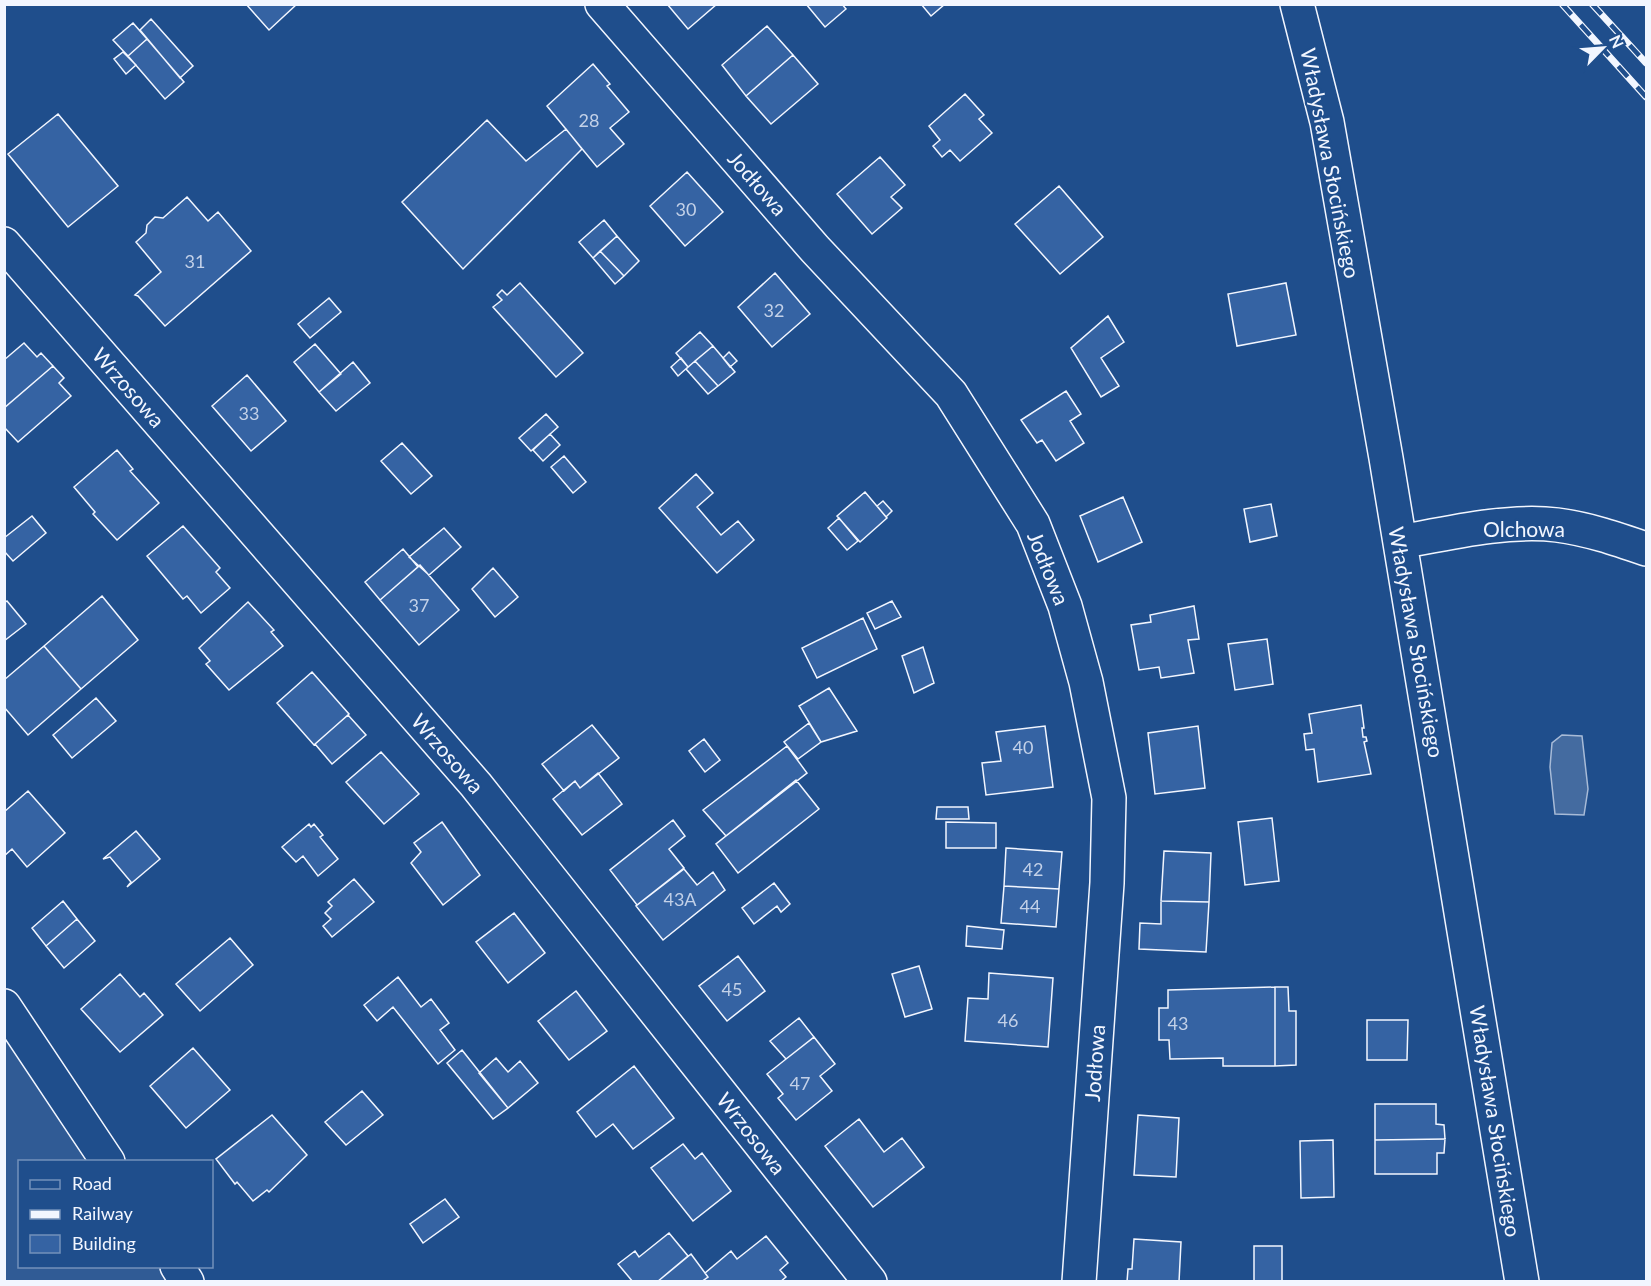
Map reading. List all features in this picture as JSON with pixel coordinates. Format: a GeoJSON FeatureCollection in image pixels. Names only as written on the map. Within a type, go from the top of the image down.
{"type":"FeatureCollection","features":[{"type":"Feature","properties":{"kind":"street","name":"Jodłowa"},"geometry":{"type":"LineString","coordinates":[[602,4],[815,249],[951,394],[1033,524],[1065,606],[1086,682],[1109,798],[1107,883],[1079,1281]]}},
{"type":"Feature","properties":{"kind":"street","name":"Władysława Słocińskiego"},"geometry":{"type":"LineString","coordinates":[[1297,4],[1327,122],[1400,542],[1522,1281]]}},
{"type":"Feature","properties":{"kind":"street","name":"Wrzosowa"},"geometry":{"type":"LineString","coordinates":[[4,244],[476,785],[870,1281]]}},
{"type":"Feature","properties":{"kind":"street","name":"Olchowa"},"geometry":{"type":"LineString","coordinates":[[1400,542],[1479,528],[1555,525],[1595,532],[1647,549]]}},
{"type":"Feature","properties":{"kind":"street"},"geometry":{"type":"LineString","coordinates":[[4,1006],[107,1160]]}},
{"type":"Feature","properties":{"kind":"street"},"geometry":{"type":"LineString","coordinates":[[178,1268],[187,1281]]}},
{"type":"Feature","properties":{"kind":"shaded area"},"geometry":{"type":"Polygon","coordinates":[[[1562,735],[1582,736],[1588,789],[1584,815],[1555,814],[1550,767],[1552,743],[1562,735]]]}},
{"type":"Feature","properties":{"kind":"shaded area"},"geometry":{"type":"Polygon","coordinates":[[[4,998],[110,1160],[18,1160],[18,1268],[181,1268],[190,1281],[5,1281],[4,998]]]}},
{"type":"Feature","properties":{"kind":"building"},"geometry":{"type":"Polygon","coordinates":[[[246,4],[297,4],[269,30],[246,4]]]}},
{"type":"Feature","properties":{"kind":"building"},"geometry":{"type":"Polygon","coordinates":[[[667,4],[717,4],[688,29],[667,4]]]}},
{"type":"Feature","properties":{"kind":"building"},"geometry":{"type":"Polygon","coordinates":[[[806,4],[842,4],[846,9],[825,27],[806,4]]]}},
{"type":"Feature","properties":{"kind":"building"},"geometry":{"type":"Polygon","coordinates":[[[921,4],[945,4],[931,16],[921,4]]]}},
{"type":"Feature","properties":{"kind":"building"},"geometry":{"type":"Polygon","coordinates":[[[151,19],[193,66],[180,78],[140,30],[151,19]]]}},
{"type":"Feature","properties":{"kind":"building"},"geometry":{"type":"Polygon","coordinates":[[[133,23],[147,39],[128,56],[113,40],[133,23]]]}},
{"type":"Feature","properties":{"kind":"building"},"geometry":{"type":"Polygon","coordinates":[[[767,26],[793,55],[746,96],[722,65],[767,26]]]}},
{"type":"Feature","properties":{"kind":"building"},"geometry":{"type":"Polygon","coordinates":[[[147,39],[184,82],[165,99],[128,56],[147,39]]]}},
{"type":"Feature","properties":{"kind":"building"},"geometry":{"type":"Polygon","coordinates":[[[123,52],[136,65],[126,74],[114,59],[123,52]]]}},
{"type":"Feature","properties":{"kind":"building"},"geometry":{"type":"Polygon","coordinates":[[[793,55],[818,84],[771,124],[746,96],[793,55]]]}},
{"type":"Feature","properties":{"kind":"building"},"geometry":{"type":"Polygon","coordinates":[[[593,64],[610,84],[607,86],[629,112],[610,128],[624,144],[597,167],[547,106],[593,64]]]}},
{"type":"Feature","properties":{"kind":"building"},"geometry":{"type":"Polygon","coordinates":[[[965,94],[984,115],[979,119],[992,133],[960,161],[950,150],[942,157],[933,146],[940,140],[929,126],[965,94]]]}},
{"type":"Feature","properties":{"kind":"building"},"geometry":{"type":"Polygon","coordinates":[[[58,114],[118,186],[68,227],[8,154],[58,114]]]}},
{"type":"Feature","properties":{"kind":"building"},"geometry":{"type":"Polygon","coordinates":[[[487,120],[526,161],[566,129],[582,149],[463,269],[402,202],[487,120]]]}},
{"type":"Feature","properties":{"kind":"building"},"geometry":{"type":"Polygon","coordinates":[[[880,157],[905,185],[891,197],[902,208],[872,234],[837,194],[880,157]]]}},
{"type":"Feature","properties":{"kind":"building"},"geometry":{"type":"Polygon","coordinates":[[[687,172],[723,212],[685,246],[650,206],[687,172]]]}},
{"type":"Feature","properties":{"kind":"building"},"geometry":{"type":"Polygon","coordinates":[[[1059,186],[1103,237],[1060,274],[1015,224],[1059,186]]]}},
{"type":"Feature","properties":{"kind":"building"},"geometry":{"type":"Polygon","coordinates":[[[187,197],[208,221],[218,212],[251,251],[165,326],[135,295],[161,272],[136,242],[146,233],[147,225],[155,217],[163,218],[187,197]]]}},
{"type":"Feature","properties":{"kind":"building"},"geometry":{"type":"Polygon","coordinates":[[[604,220],[617,236],[593,258],[579,242],[604,220]]]}},
{"type":"Feature","properties":{"kind":"building"},"geometry":{"type":"Polygon","coordinates":[[[617,236],[639,261],[624,276],[600,251],[617,236]]]}},
{"type":"Feature","properties":{"kind":"building"},"geometry":{"type":"Polygon","coordinates":[[[600,251],[624,276],[615,284],[593,258],[600,251]]]}},
{"type":"Feature","properties":{"kind":"building"},"geometry":{"type":"Polygon","coordinates":[[[775,273],[810,314],[772,347],[738,307],[775,273]]]}},
{"type":"Feature","properties":{"kind":"building"},"geometry":{"type":"Polygon","coordinates":[[[520,283],[583,353],[556,377],[493,307],[502,300],[497,295],[502,290],[507,295],[520,283]]]}},
{"type":"Feature","properties":{"kind":"building"},"geometry":{"type":"Polygon","coordinates":[[[1286,283],[1296,335],[1237,346],[1228,294],[1286,283]]]}},
{"type":"Feature","properties":{"kind":"building"},"geometry":{"type":"Polygon","coordinates":[[[329,298],[341,312],[310,338],[298,324],[329,298]]]}},
{"type":"Feature","properties":{"kind":"building"},"geometry":{"type":"Polygon","coordinates":[[[1108,316],[1124,342],[1101,358],[1119,386],[1101,397],[1071,348],[1108,316]]]}},
{"type":"Feature","properties":{"kind":"building"},"geometry":{"type":"Polygon","coordinates":[[[700,332],[713,346],[688,367],[676,353],[700,332]]]}},
{"type":"Feature","properties":{"kind":"building"},"geometry":{"type":"Polygon","coordinates":[[[24,343],[37,357],[41,353],[53,366],[4,408],[4,360],[24,343]]]}},
{"type":"Feature","properties":{"kind":"building"},"geometry":{"type":"Polygon","coordinates":[[[315,344],[341,374],[319,392],[294,362],[315,344]]]}},
{"type":"Feature","properties":{"kind":"building"},"geometry":{"type":"Polygon","coordinates":[[[713,346],[735,372],[718,386],[695,361],[713,346]]]}},
{"type":"Feature","properties":{"kind":"building"},"geometry":{"type":"Polygon","coordinates":[[[729,352],[737,361],[730,367],[723,358],[729,352]]]}},
{"type":"Feature","properties":{"kind":"building"},"geometry":{"type":"Polygon","coordinates":[[[681,358],[688,367],[678,376],[671,367],[681,358]]]}},
{"type":"Feature","properties":{"kind":"building"},"geometry":{"type":"Polygon","coordinates":[[[695,361],[718,386],[708,394],[686,369],[695,361]]]}},
{"type":"Feature","properties":{"kind":"building"},"geometry":{"type":"Polygon","coordinates":[[[353,362],[370,383],[336,411],[319,392],[353,362]]]}},
{"type":"Feature","properties":{"kind":"building"},"geometry":{"type":"Polygon","coordinates":[[[53,366],[64,378],[59,383],[71,396],[18,442],[4,427],[4,408],[53,366]]]}},
{"type":"Feature","properties":{"kind":"building"},"geometry":{"type":"Polygon","coordinates":[[[247,375],[286,421],[251,451],[212,406],[247,375]]]}},
{"type":"Feature","properties":{"kind":"building"},"geometry":{"type":"Polygon","coordinates":[[[1066,391],[1081,414],[1070,421],[1084,443],[1056,461],[1042,440],[1037,443],[1021,420],[1066,391]]]}},
{"type":"Feature","properties":{"kind":"building"},"geometry":{"type":"Polygon","coordinates":[[[546,414],[558,427],[531,451],[519,438],[546,414]]]}},
{"type":"Feature","properties":{"kind":"building"},"geometry":{"type":"Polygon","coordinates":[[[550,434],[560,445],[543,461],[533,450],[550,434]]]}},
{"type":"Feature","properties":{"kind":"building"},"geometry":{"type":"Polygon","coordinates":[[[402,443],[432,476],[411,494],[381,461],[402,443]]]}},
{"type":"Feature","properties":{"kind":"building"},"geometry":{"type":"Polygon","coordinates":[[[117,450],[133,469],[130,471],[159,503],[117,540],[93,514],[95,512],[74,487],[117,450]]]}},
{"type":"Feature","properties":{"kind":"building"},"geometry":{"type":"Polygon","coordinates":[[[564,456],[586,482],[573,493],[551,467],[564,456]]]}},
{"type":"Feature","properties":{"kind":"building"},"geometry":{"type":"Polygon","coordinates":[[[696,474],[713,493],[697,507],[721,535],[738,521],[754,540],[717,573],[659,508],[696,474]]]}},
{"type":"Feature","properties":{"kind":"building"},"geometry":{"type":"Polygon","coordinates":[[[865,492],[887,518],[860,542],[837,516],[865,492]]]}},
{"type":"Feature","properties":{"kind":"building"},"geometry":{"type":"Polygon","coordinates":[[[1123,497],[1142,542],[1098,562],[1080,516],[1123,497]]]}},
{"type":"Feature","properties":{"kind":"building"},"geometry":{"type":"Polygon","coordinates":[[[883,501],[892,511],[886,517],[877,506],[883,501]]]}},
{"type":"Feature","properties":{"kind":"building"},"geometry":{"type":"Polygon","coordinates":[[[1271,504],[1277,536],[1250,542],[1244,509],[1271,504]]]}},
{"type":"Feature","properties":{"kind":"building"},"geometry":{"type":"Polygon","coordinates":[[[32,516],[46,533],[13,561],[4,551],[4,538],[32,516]]]}},
{"type":"Feature","properties":{"kind":"building"},"geometry":{"type":"Polygon","coordinates":[[[839,518],[858,541],[847,550],[828,528],[839,518]]]}},
{"type":"Feature","properties":{"kind":"building"},"geometry":{"type":"Polygon","coordinates":[[[183,526],[220,568],[216,572],[230,588],[201,613],[187,596],[183,599],[147,556],[183,526]]]}},
{"type":"Feature","properties":{"kind":"building"},"geometry":{"type":"Polygon","coordinates":[[[444,528],[461,547],[429,575],[409,557],[444,528]]]}},
{"type":"Feature","properties":{"kind":"building"},"geometry":{"type":"Polygon","coordinates":[[[403,549],[418,567],[380,600],[365,582],[403,549]]]}},
{"type":"Feature","properties":{"kind":"building"},"geometry":{"type":"Polygon","coordinates":[[[420,565],[459,610],[419,645],[380,600],[420,565]]]}},
{"type":"Feature","properties":{"kind":"building"},"geometry":{"type":"Polygon","coordinates":[[[493,568],[518,597],[495,617],[472,589],[493,568]]]}},
{"type":"Feature","properties":{"kind":"building"},"geometry":{"type":"Polygon","coordinates":[[[102,596],[138,640],[81,689],[44,646],[102,596]]]}},
{"type":"Feature","properties":{"kind":"building"},"geometry":{"type":"Polygon","coordinates":[[[7,601],[26,624],[4,641],[4,603],[7,601]]]}},
{"type":"Feature","properties":{"kind":"building"},"geometry":{"type":"Polygon","coordinates":[[[892,601],[901,617],[875,629],[867,613],[892,601]]]}},
{"type":"Feature","properties":{"kind":"building"},"geometry":{"type":"Polygon","coordinates":[[[248,602],[274,630],[271,632],[283,646],[229,690],[206,664],[210,661],[199,648],[248,602]]]}},
{"type":"Feature","properties":{"kind":"building"},"geometry":{"type":"Polygon","coordinates":[[[1194,606],[1199,639],[1188,640],[1194,673],[1161,678],[1159,667],[1139,670],[1131,625],[1151,622],[1150,615],[1194,606]]]}},
{"type":"Feature","properties":{"kind":"building"},"geometry":{"type":"Polygon","coordinates":[[[863,618],[877,649],[817,678],[802,648],[863,618]]]}},
{"type":"Feature","properties":{"kind":"building"},"geometry":{"type":"Polygon","coordinates":[[[1267,639],[1273,684],[1235,690],[1228,644],[1267,639]]]}},
{"type":"Feature","properties":{"kind":"building"},"geometry":{"type":"Polygon","coordinates":[[[44,646],[81,689],[28,735],[4,707],[4,680],[44,646]]]}},
{"type":"Feature","properties":{"kind":"building"},"geometry":{"type":"Polygon","coordinates":[[[923,647],[934,683],[914,693],[902,656],[923,647]]]}},
{"type":"Feature","properties":{"kind":"building"},"geometry":{"type":"Polygon","coordinates":[[[312,672],[349,714],[314,745],[277,703],[312,672]]]}},
{"type":"Feature","properties":{"kind":"building"},"geometry":{"type":"Polygon","coordinates":[[[829,688],[857,731],[821,742],[799,706],[829,688]]]}},
{"type":"Feature","properties":{"kind":"building"},"geometry":{"type":"Polygon","coordinates":[[[96,698],[116,721],[72,758],[53,735],[96,698]]]}},
{"type":"Feature","properties":{"kind":"building"},"geometry":{"type":"Polygon","coordinates":[[[1361,705],[1363,737],[1366,737],[1367,741],[1364,742],[1371,774],[1318,782],[1314,749],[1306,750],[1304,734],[1312,733],[1309,714],[1361,705]]]}},
{"type":"Feature","properties":{"kind":"building"},"geometry":{"type":"Polygon","coordinates":[[[348,715],[366,735],[332,764],[315,744],[348,715]]]}},
{"type":"Feature","properties":{"kind":"building"},"geometry":{"type":"Polygon","coordinates":[[[809,723],[821,742],[798,759],[784,742],[809,723]]]}},
{"type":"Feature","properties":{"kind":"building"},"geometry":{"type":"Polygon","coordinates":[[[592,725],[619,758],[580,788],[575,781],[564,791],[542,764],[592,725]]]}},
{"type":"Feature","properties":{"kind":"building"},"geometry":{"type":"Polygon","coordinates":[[[1045,726],[1053,787],[986,795],[982,763],[1001,761],[996,732],[1045,726]]]}},
{"type":"Feature","properties":{"kind":"building"},"geometry":{"type":"Polygon","coordinates":[[[1198,726],[1205,788],[1155,794],[1148,733],[1198,726]]]}},
{"type":"Feature","properties":{"kind":"building"},"geometry":{"type":"Polygon","coordinates":[[[704,739],[720,760],[705,772],[689,751],[704,739]]]}},
{"type":"Feature","properties":{"kind":"building"},"geometry":{"type":"Polygon","coordinates":[[[787,746],[807,773],[726,836],[703,810],[787,746]]]}},
{"type":"Feature","properties":{"kind":"building"},"geometry":{"type":"Polygon","coordinates":[[[381,752],[419,794],[384,824],[346,782],[381,752]]]}},
{"type":"Feature","properties":{"kind":"building"},"geometry":{"type":"Polygon","coordinates":[[[598,773],[622,804],[582,835],[553,799],[575,781],[580,788],[598,773]]]}},
{"type":"Feature","properties":{"kind":"building"},"geometry":{"type":"Polygon","coordinates":[[[796,780],[819,809],[738,873],[716,844],[796,780]]]}},
{"type":"Feature","properties":{"kind":"building"},"geometry":{"type":"Polygon","coordinates":[[[28,791],[65,833],[27,867],[12,849],[4,856],[4,812],[28,791]]]}},
{"type":"Feature","properties":{"kind":"building"},"geometry":{"type":"Polygon","coordinates":[[[937,807],[968,807],[969,819],[936,819],[937,807]]]}},
{"type":"Feature","properties":{"kind":"building"},"geometry":{"type":"Polygon","coordinates":[[[1272,818],[1279,881],[1245,885],[1238,822],[1272,818]]]}},
{"type":"Feature","properties":{"kind":"building"},"geometry":{"type":"Polygon","coordinates":[[[673,820],[685,836],[669,849],[684,868],[637,905],[610,870],[673,820]]]}},
{"type":"Feature","properties":{"kind":"building"},"geometry":{"type":"Polygon","coordinates":[[[442,822],[480,875],[443,905],[411,863],[421,852],[414,843],[442,822]]]}},
{"type":"Feature","properties":{"kind":"building"},"geometry":{"type":"Polygon","coordinates":[[[946,822],[996,823],[996,848],[946,848],[946,822]]]}},
{"type":"Feature","properties":{"kind":"building"},"geometry":{"type":"Polygon","coordinates":[[[309,824],[311,827],[314,824],[323,835],[320,837],[338,859],[318,876],[303,856],[296,862],[282,847],[309,824]]]}},
{"type":"Feature","properties":{"kind":"building"},"geometry":{"type":"Polygon","coordinates":[[[136,831],[160,859],[127,887],[131,882],[110,857],[103,859],[136,831]]]}},
{"type":"Feature","properties":{"kind":"building"},"geometry":{"type":"Polygon","coordinates":[[[1006,848],[1062,852],[1059,889],[1004,886],[1006,848]]]}},
{"type":"Feature","properties":{"kind":"building"},"geometry":{"type":"Polygon","coordinates":[[[1164,851],[1211,853],[1209,902],[1161,901],[1164,851]]]}},
{"type":"Feature","properties":{"kind":"building"},"geometry":{"type":"Polygon","coordinates":[[[684,869],[697,885],[713,872],[725,890],[663,940],[636,906],[684,869]]]}},
{"type":"Feature","properties":{"kind":"building"},"geometry":{"type":"Polygon","coordinates":[[[354,879],[374,902],[332,937],[323,926],[331,919],[325,913],[332,906],[328,902],[354,879]]]}},
{"type":"Feature","properties":{"kind":"building"},"geometry":{"type":"Polygon","coordinates":[[[774,883],[790,904],[781,912],[777,906],[754,924],[742,908],[774,883]]]}},
{"type":"Feature","properties":{"kind":"building"},"geometry":{"type":"Polygon","coordinates":[[[1004,886],[1059,889],[1056,927],[1001,923],[1004,886]]]}},
{"type":"Feature","properties":{"kind":"building"},"geometry":{"type":"Polygon","coordinates":[[[63,901],[77,919],[46,946],[32,928],[63,901]]]}},
{"type":"Feature","properties":{"kind":"building"},"geometry":{"type":"Polygon","coordinates":[[[1161,901],[1209,902],[1206,952],[1139,949],[1140,923],[1161,924],[1161,901]]]}},
{"type":"Feature","properties":{"kind":"building"},"geometry":{"type":"Polygon","coordinates":[[[514,913],[545,953],[508,983],[476,942],[514,913]]]}},
{"type":"Feature","properties":{"kind":"building"},"geometry":{"type":"Polygon","coordinates":[[[77,919],[95,941],[64,968],[46,946],[77,919]]]}},
{"type":"Feature","properties":{"kind":"building"},"geometry":{"type":"Polygon","coordinates":[[[967,926],[1004,930],[1002,949],[966,946],[967,926]]]}},
{"type":"Feature","properties":{"kind":"building"},"geometry":{"type":"Polygon","coordinates":[[[230,938],[253,965],[200,1011],[176,984],[230,938]]]}},
{"type":"Feature","properties":{"kind":"building"},"geometry":{"type":"Polygon","coordinates":[[[738,956],[765,991],[727,1021],[699,986],[738,956]]]}},
{"type":"Feature","properties":{"kind":"building"},"geometry":{"type":"Polygon","coordinates":[[[919,966],[932,1009],[905,1017],[892,974],[919,966]]]}},
{"type":"Feature","properties":{"kind":"building"},"geometry":{"type":"Polygon","coordinates":[[[989,973],[1053,978],[1048,1047],[965,1041],[968,998],[988,999],[989,973]]]}},
{"type":"Feature","properties":{"kind":"building"},"geometry":{"type":"Polygon","coordinates":[[[120,974],[140,997],[144,993],[163,1015],[120,1052],[81,1009],[120,974]]]}},
{"type":"Feature","properties":{"kind":"building"},"geometry":{"type":"Polygon","coordinates":[[[398,977],[421,1007],[431,999],[449,1023],[440,1030],[455,1050],[438,1064],[393,1007],[377,1021],[364,1005],[398,977]]]}},
{"type":"Feature","properties":{"kind":"building"},"geometry":{"type":"Polygon","coordinates":[[[1275,987],[1275,1066],[1223,1066],[1223,1058],[1170,1059],[1169,1040],[1159,1040],[1159,1008],[1168,1008],[1168,990],[1275,987]]]}},
{"type":"Feature","properties":{"kind":"building"},"geometry":{"type":"Polygon","coordinates":[[[1275,987],[1288,987],[1289,1011],[1296,1011],[1296,1065],[1275,1066],[1275,987]]]}},
{"type":"Feature","properties":{"kind":"building"},"geometry":{"type":"Polygon","coordinates":[[[576,991],[607,1031],[569,1060],[538,1021],[576,991]]]}},
{"type":"Feature","properties":{"kind":"building"},"geometry":{"type":"Polygon","coordinates":[[[799,1018],[814,1037],[786,1059],[770,1041],[799,1018]]]}},
{"type":"Feature","properties":{"kind":"building"},"geometry":{"type":"Polygon","coordinates":[[[1367,1020],[1408,1020],[1407,1060],[1367,1060],[1367,1020]]]}},
{"type":"Feature","properties":{"kind":"building"},"geometry":{"type":"Polygon","coordinates":[[[814,1037],[835,1064],[820,1076],[832,1091],[796,1120],[778,1098],[783,1094],[767,1074],[814,1037]]]}},
{"type":"Feature","properties":{"kind":"building"},"geometry":{"type":"Polygon","coordinates":[[[193,1048],[230,1090],[186,1128],[150,1086],[193,1048]]]}},
{"type":"Feature","properties":{"kind":"building"},"geometry":{"type":"Polygon","coordinates":[[[462,1050],[508,1108],[493,1119],[447,1063],[462,1050]]]}},
{"type":"Feature","properties":{"kind":"building"},"geometry":{"type":"Polygon","coordinates":[[[496,1058],[508,1072],[520,1061],[538,1083],[508,1108],[479,1073],[496,1058]]]}},
{"type":"Feature","properties":{"kind":"building"},"geometry":{"type":"Polygon","coordinates":[[[634,1066],[674,1118],[633,1149],[613,1124],[596,1137],[577,1112],[634,1066]]]}},
{"type":"Feature","properties":{"kind":"building"},"geometry":{"type":"Polygon","coordinates":[[[362,1091],[383,1115],[346,1145],[325,1122],[362,1091]]]}},
{"type":"Feature","properties":{"kind":"building"},"geometry":{"type":"Polygon","coordinates":[[[1375,1104],[1436,1104],[1436,1124],[1444,1125],[1445,1139],[1375,1140],[1375,1104]]]}},
{"type":"Feature","properties":{"kind":"building"},"geometry":{"type":"Polygon","coordinates":[[[272,1115],[307,1155],[269,1192],[267,1190],[253,1201],[237,1182],[235,1184],[216,1159],[272,1115]]]}},
{"type":"Feature","properties":{"kind":"building"},"geometry":{"type":"Polygon","coordinates":[[[1138,1115],[1179,1118],[1176,1177],[1134,1175],[1138,1115]]]}},
{"type":"Feature","properties":{"kind":"building"},"geometry":{"type":"Polygon","coordinates":[[[859,1119],[884,1152],[902,1138],[924,1167],[873,1207],[825,1146],[859,1119]]]}},
{"type":"Feature","properties":{"kind":"building"},"geometry":{"type":"Polygon","coordinates":[[[1445,1139],[1444,1153],[1437,1153],[1437,1174],[1375,1174],[1375,1140],[1445,1139]]]}},
{"type":"Feature","properties":{"kind":"building"},"geometry":{"type":"Polygon","coordinates":[[[1333,1140],[1334,1197],[1301,1198],[1300,1141],[1333,1140]]]}},
{"type":"Feature","properties":{"kind":"building"},"geometry":{"type":"Polygon","coordinates":[[[683,1144],[695,1159],[702,1153],[731,1191],[693,1221],[651,1168],[683,1144]]]}},
{"type":"Feature","properties":{"kind":"building"},"geometry":{"type":"Polygon","coordinates":[[[445,1199],[459,1217],[423,1243],[410,1224],[445,1199]]]}},
{"type":"Feature","properties":{"kind":"building"},"geometry":{"type":"Polygon","coordinates":[[[669,1233],[688,1256],[657,1282],[633,1282],[618,1264],[635,1251],[639,1257],[669,1233]]]}},
{"type":"Feature","properties":{"kind":"building"},"geometry":{"type":"Polygon","coordinates":[[[766,1236],[788,1263],[780,1270],[786,1277],[780,1282],[701,1282],[708,1277],[705,1273],[731,1251],[737,1259],[766,1236]]]}},
{"type":"Feature","properties":{"kind":"building"},"geometry":{"type":"Polygon","coordinates":[[[1134,1239],[1181,1242],[1179,1282],[1127,1282],[1128,1269],[1132,1269],[1134,1239]]]}},
{"type":"Feature","properties":{"kind":"building"},"geometry":{"type":"Polygon","coordinates":[[[1254,1246],[1282,1246],[1282,1282],[1254,1282],[1254,1246]]]}},
{"type":"Feature","properties":{"kind":"building"},"geometry":{"type":"Polygon","coordinates":[[[691,1254],[708,1277],[701,1282],[657,1282],[691,1254]]]}},
{"type":"Feature","properties":{"kind":"railway"},"geometry":{"type":"LineString","coordinates":[[1562,4],[1646,97]]}},
{"type":"Feature","properties":{"kind":"railway"},"geometry":{"type":"LineString","coordinates":[[1592,4],[1646,63]]}}]}
